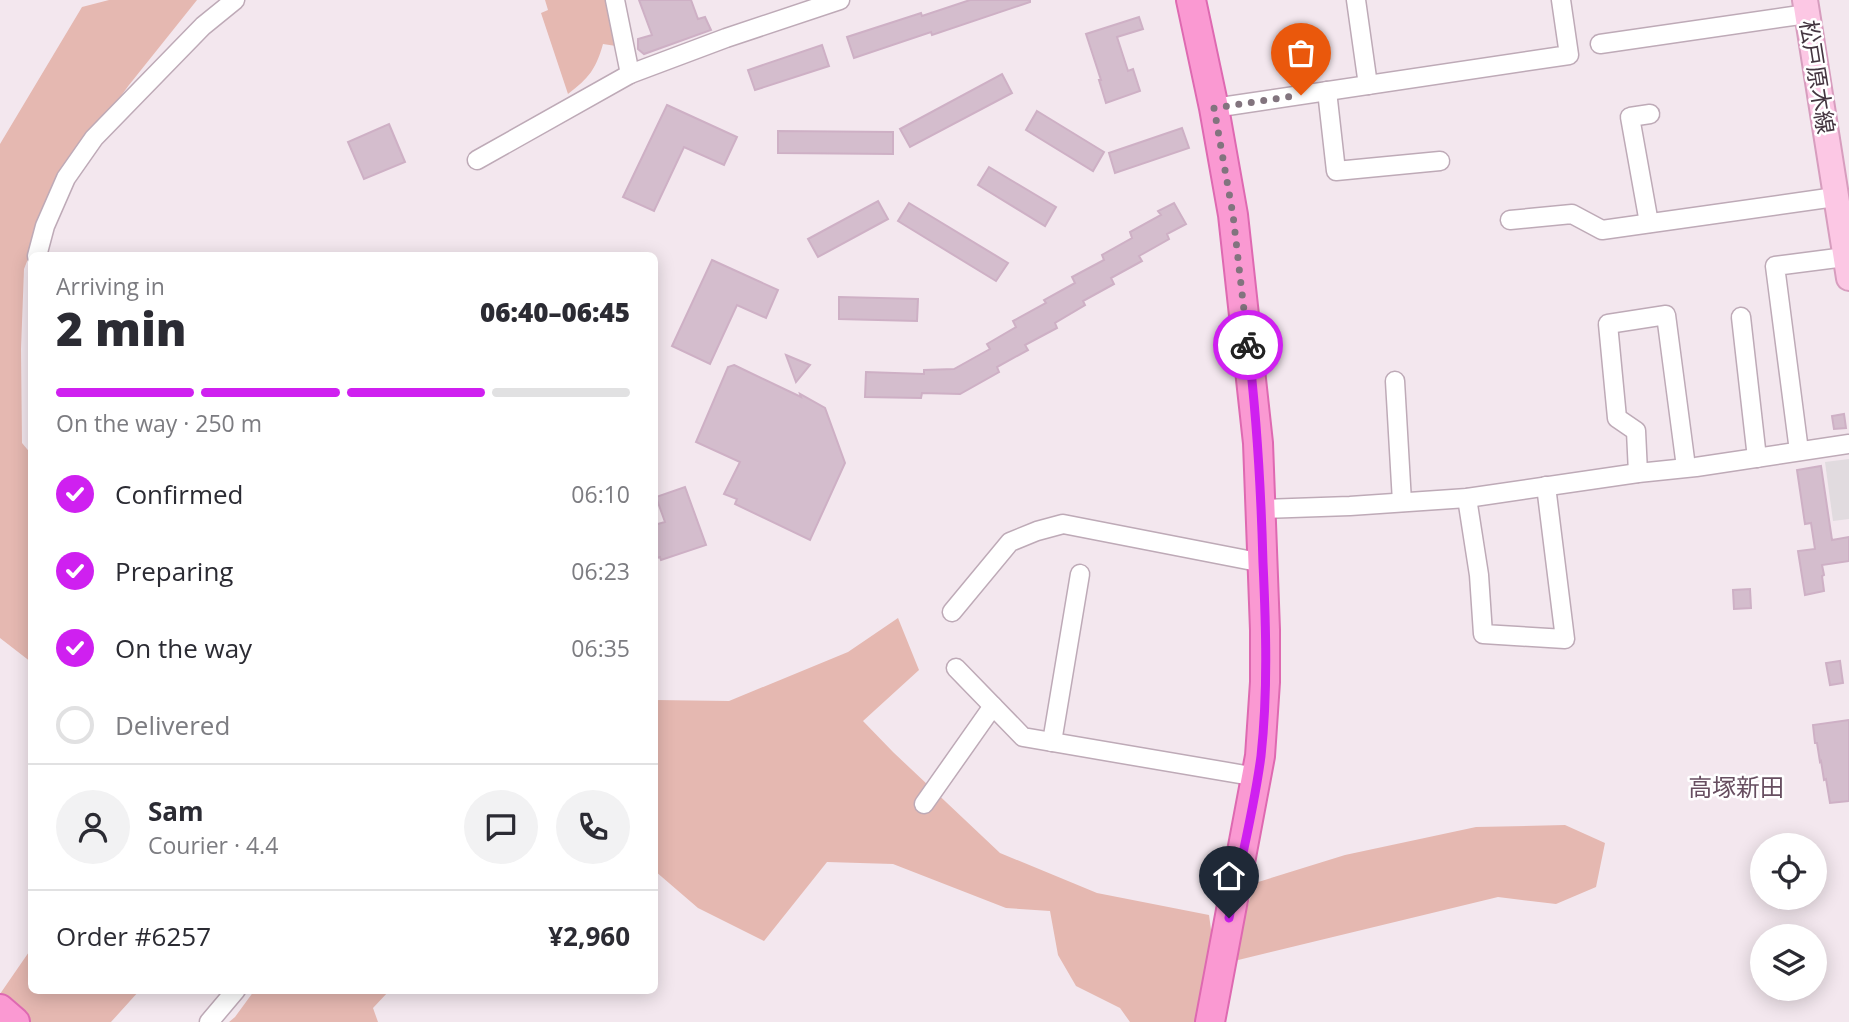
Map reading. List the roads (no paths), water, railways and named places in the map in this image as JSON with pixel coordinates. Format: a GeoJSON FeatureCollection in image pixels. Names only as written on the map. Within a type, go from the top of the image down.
{"type":"FeatureCollection","features":[{"type":"Feature","properties":{"kind":"main road"},"geometry":{"type":"LineString","coordinates":[[1191,0],[1214,108],[1235,229],[1258,443],[1263,562],[1265,682],[1262,734],[1257,777],[1210,1022]]}},
{"type":"Feature","properties":{"kind":"main road","name":"松戸原木線"},"geometry":{"type":"LineString","coordinates":[[1806,7],[1839,189],[1847,268]]}},
{"type":"Feature","properties":{"kind":"main road"},"geometry":{"type":"LineString","coordinates":[[0,1009],[15,1022]]}},
{"type":"Feature","properties":{"kind":"street"},"geometry":{"type":"LineString","coordinates":[[38,252],[45,226],[66,178],[94,138],[203,26],[235,0]]}},
{"type":"Feature","properties":{"kind":"street"},"geometry":{"type":"LineString","coordinates":[[615,0],[630,74]]}},
{"type":"Feature","properties":{"kind":"street"},"geometry":{"type":"LineString","coordinates":[[477,160],[630,74],[840,0]]}},
{"type":"Feature","properties":{"kind":"street"},"geometry":{"type":"LineString","coordinates":[[1356,0],[1368,85]]}},
{"type":"Feature","properties":{"kind":"street"},"geometry":{"type":"LineString","coordinates":[[1214,108],[1569,55],[1561,0]]}},
{"type":"Feature","properties":{"kind":"street"},"geometry":{"type":"LineString","coordinates":[[1600,44],[1806,7]]}},
{"type":"Feature","properties":{"kind":"street"},"geometry":{"type":"LineString","coordinates":[[1327,91],[1336,171],[1440,161]]}},
{"type":"Feature","properties":{"kind":"street"},"geometry":{"type":"LineString","coordinates":[[1649,223],[1630,117],[1650,114]]}},
{"type":"Feature","properties":{"kind":"street"},"geometry":{"type":"LineString","coordinates":[[1510,220],[1572,214],[1602,230],[1839,189]]}},
{"type":"Feature","properties":{"kind":"street"},"geometry":{"type":"LineString","coordinates":[[1799,451],[1775,266],[1847,268]]}},
{"type":"Feature","properties":{"kind":"street"},"geometry":{"type":"LineString","coordinates":[[1638,473],[1636,431],[1617,418],[1608,324],[1666,315],[1686,467]]}},
{"type":"Feature","properties":{"kind":"street"},"geometry":{"type":"LineString","coordinates":[[1741,317],[1758,458]]}},
{"type":"Feature","properties":{"kind":"street"},"geometry":{"type":"LineString","coordinates":[[1395,381],[1402,502]]}},
{"type":"Feature","properties":{"kind":"street"},"geometry":{"type":"LineString","coordinates":[[1261,509],[1466,498],[1849,444]]}},
{"type":"Feature","properties":{"kind":"street"},"geometry":{"type":"LineString","coordinates":[[1466,498],[1479,575],[1482,635],[1565,639],[1546,486]]}},
{"type":"Feature","properties":{"kind":"street"},"geometry":{"type":"LineString","coordinates":[[953,612],[1010,542],[1063,524],[1263,562]]}},
{"type":"Feature","properties":{"kind":"street"},"geometry":{"type":"LineString","coordinates":[[1052,742],[1080,574]]}},
{"type":"Feature","properties":{"kind":"street"},"geometry":{"type":"LineString","coordinates":[[956,668],[1023,737],[1257,777]]}},
{"type":"Feature","properties":{"kind":"street"},"geometry":{"type":"LineString","coordinates":[[924,804],[993,706]]}},
{"type":"Feature","properties":{"kind":"street"},"geometry":{"type":"LineString","coordinates":[[209,1022],[233,994]]}},
{"type":"Feature","properties":{"kind":"district","name":"高塚新田"},"geometry":{"type":"Point","coordinates":[1736,788]}}]}
